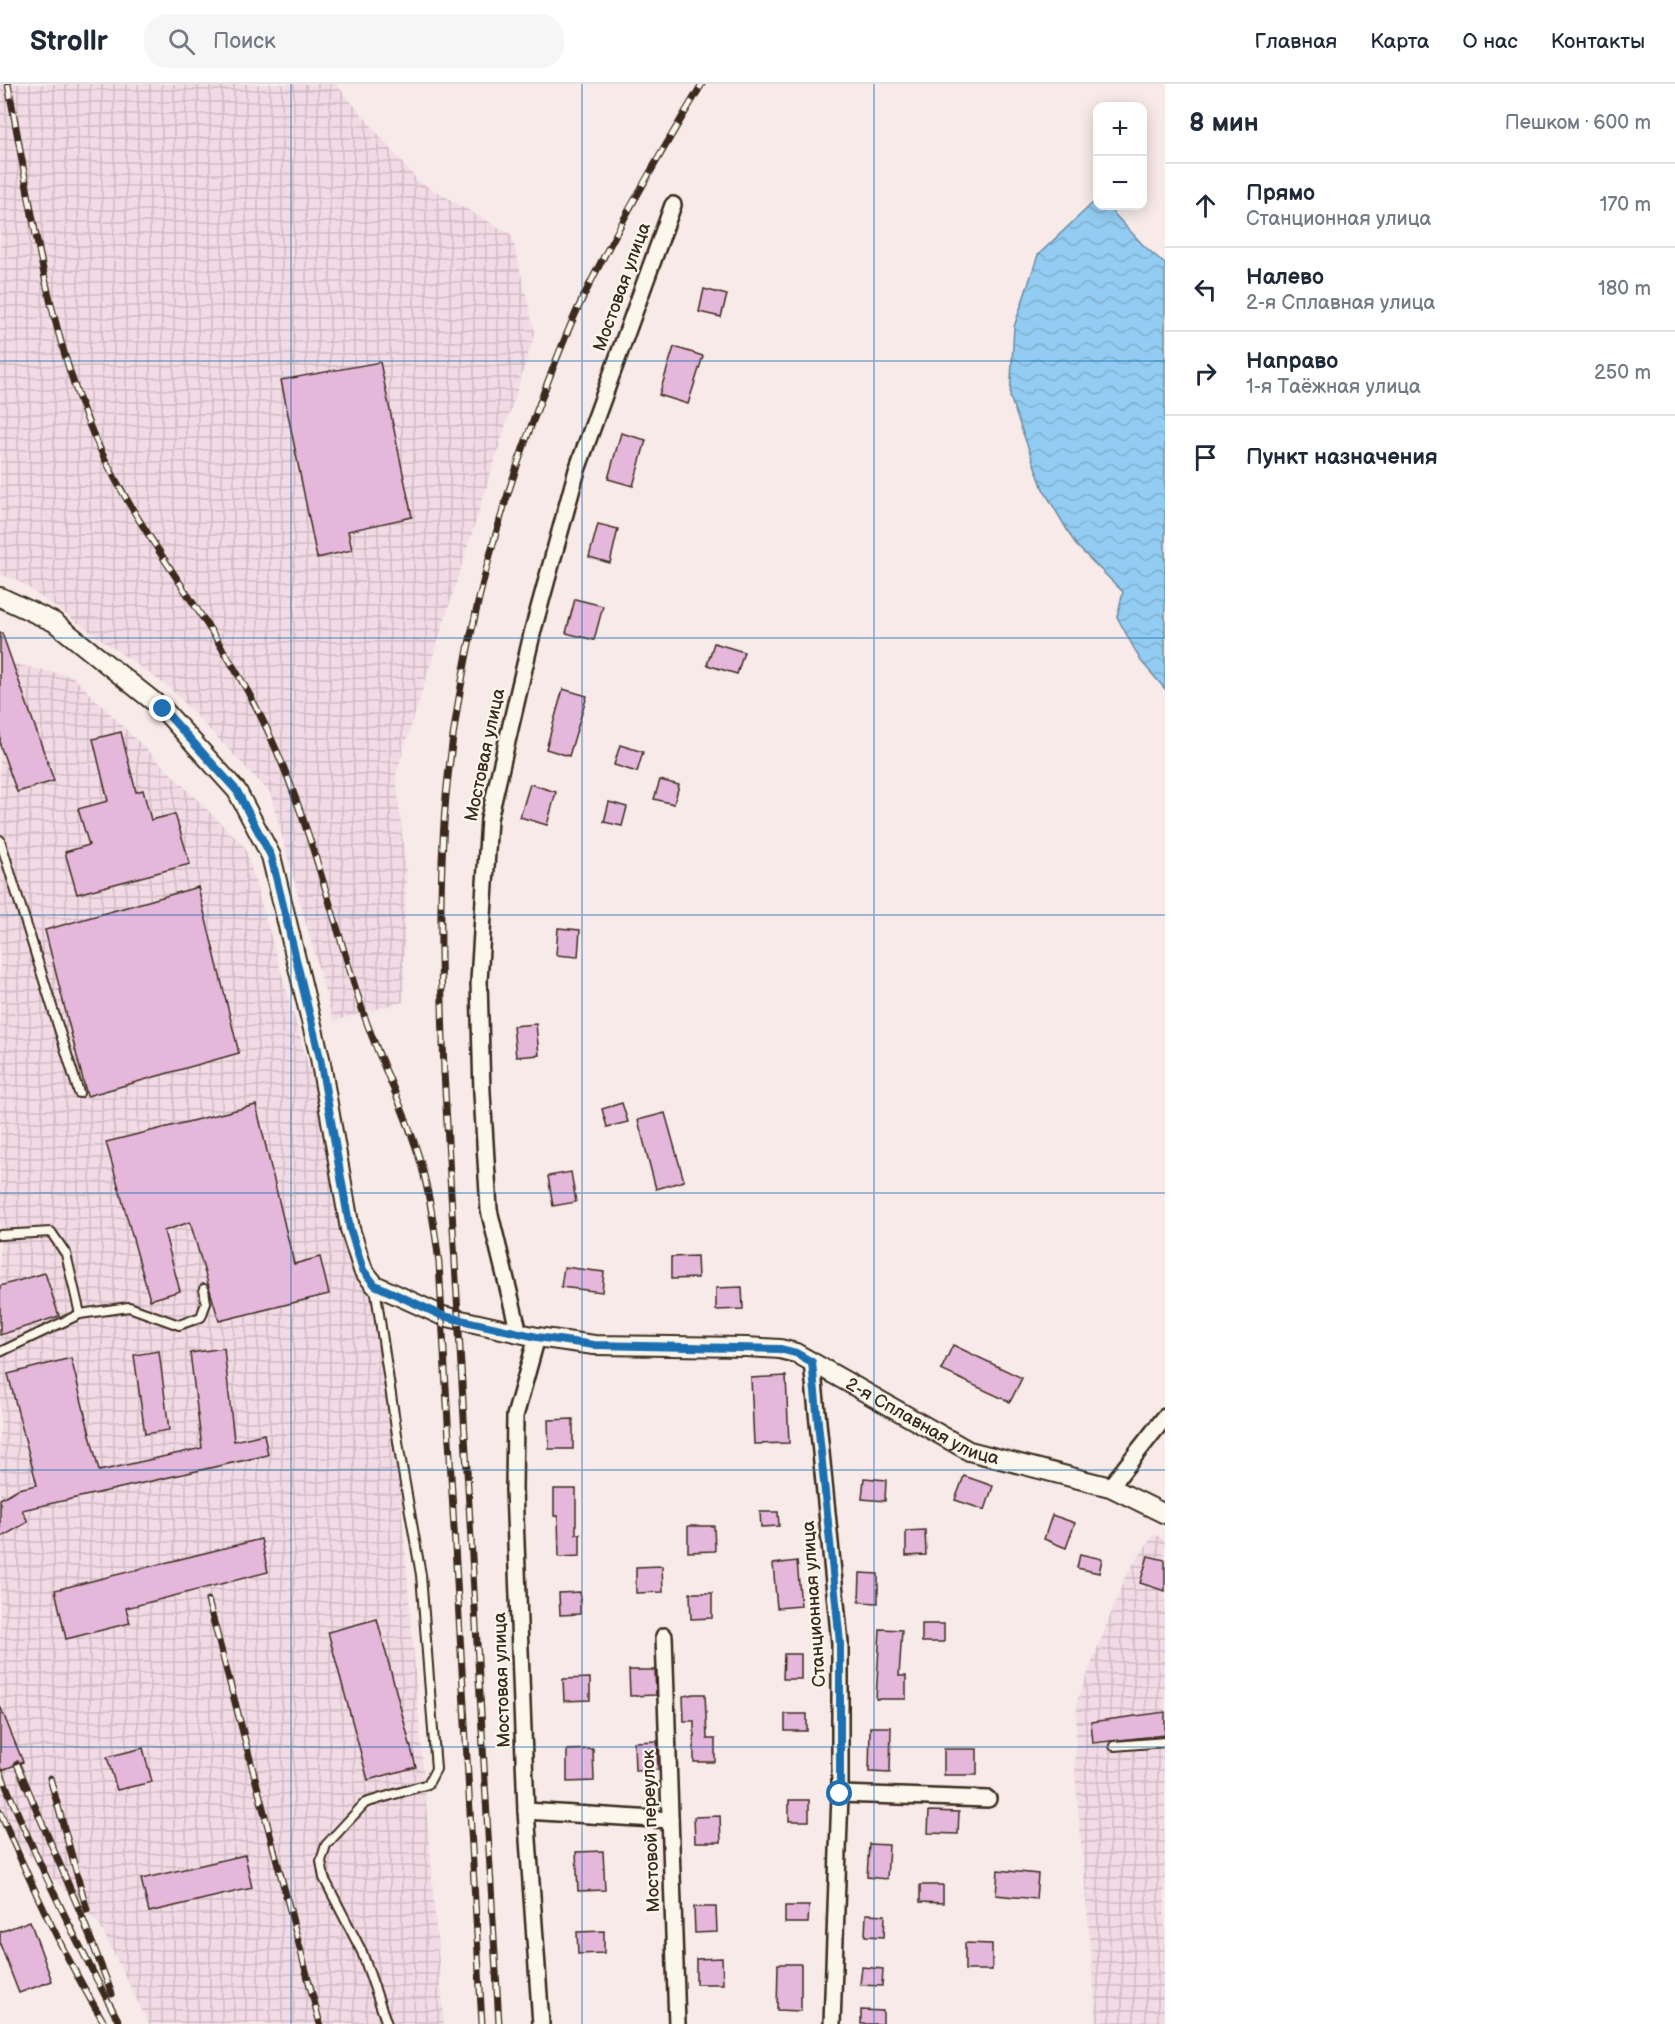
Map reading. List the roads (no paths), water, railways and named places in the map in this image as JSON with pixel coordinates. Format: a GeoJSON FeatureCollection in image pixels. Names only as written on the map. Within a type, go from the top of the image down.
{"type":"FeatureCollection","features":[{"type":"Feature","properties":{"kind":"street","name":"Мостовая улица"},"geometry":{"type":"LineString","coordinates":[[541,2024],[526,1811],[514,1489],[515,1416],[528,1335],[489,1210],[482,1093],[479,981],[489,819],[533,630],[577,470],[673,205]]}},
{"type":"Feature","properties":{"kind":"street"},"geometry":{"type":"LineString","coordinates":[[0,597],[54,622],[163,709],[237,791],[271,856],[320,1058],[350,1229],[363,1270],[375,1285]]}},
{"type":"Feature","properties":{"kind":"street","name":"2-я Сплавная улица"},"geometry":{"type":"LineString","coordinates":[[375,1285],[443,1316],[528,1335],[594,1345],[780,1349],[796,1353],[969,1450],[1110,1487],[1165,1514]]}},
{"type":"Feature","properties":{"kind":"street","name":"Станционная улица"},"geometry":{"type":"LineString","coordinates":[[812,1362],[840,1643],[840,1794],[832,2024]]}},
{"type":"Feature","properties":{"kind":"street"},"geometry":{"type":"LineString","coordinates":[[1110,1487],[1165,1417]]}},
{"type":"Feature","properties":{"kind":"street","name":"Мостовой переулок"},"geometry":{"type":"LineString","coordinates":[[664,1636],[677,2024]]}},
{"type":"Feature","properties":{"kind":"street"},"geometry":{"type":"LineString","coordinates":[[840,1794],[988,1799]]}},
{"type":"Feature","properties":{"kind":"street"},"geometry":{"type":"LineString","coordinates":[[526,1811],[670,1820]]}},
{"type":"Feature","properties":{"kind":"lane"},"geometry":{"type":"LineString","coordinates":[[0,840],[79,1093]]}},
{"type":"Feature","properties":{"kind":"lane"},"geometry":{"type":"LineString","coordinates":[[0,1235],[51,1232],[66,1254],[80,1314]]}},
{"type":"Feature","properties":{"kind":"lane"},"geometry":{"type":"LineString","coordinates":[[375,1285],[400,1455],[421,1575],[436,1769],[428,1784],[365,1803],[326,1845],[321,1861],[324,1878],[362,1952],[387,2024]]}},
{"type":"Feature","properties":{"kind":"lane"},"geometry":{"type":"LineString","coordinates":[[0,1352],[80,1314],[129,1307],[179,1325],[201,1317],[206,1303],[204,1289]]}},
{"type":"Feature","properties":{"kind":"lane"},"geometry":{"type":"LineString","coordinates":[[1114,1746],[1165,1742]]}},
{"type":"Feature","properties":{"kind":"water"},"geometry":{"type":"Polygon","coordinates":[[[1093,203],[1093,210],[1111,210],[1144,246],[1165,264],[1165,689],[1141,661],[1117,617],[1123,592],[1076,545],[1043,489],[1010,397],[1014,327],[1038,255],[1093,203]]]}},
{"type":"Feature","properties":{"kind":"railway"},"geometry":{"type":"LineString","coordinates":[[8,84],[48,291],[58,332],[84,412],[100,449],[139,520],[228,657],[267,729],[299,807],[362,1009],[408,1124],[424,1176],[439,1263],[482,2024]]}},
{"type":"Feature","properties":{"kind":"railway"},"geometry":{"type":"LineString","coordinates":[[499,2024],[444,1072],[441,900],[446,796],[468,648],[491,552],[520,457],[578,308],[637,194],[702,84]]}},
{"type":"Feature","properties":{"kind":"railway"},"geometry":{"type":"LineString","coordinates":[[208,1600],[320,2024]]}},
{"type":"Feature","properties":{"kind":"railway"},"geometry":{"type":"LineString","coordinates":[[17,1764],[81,1914],[112,1994]]}},
{"type":"Feature","properties":{"kind":"railway"},"geometry":{"type":"LineString","coordinates":[[0,1771],[27,1836],[120,2024]]}},
{"type":"Feature","properties":{"kind":"railway"},"geometry":{"type":"LineString","coordinates":[[50,1778],[87,1910]]}},
{"type":"Feature","properties":{"kind":"railway"},"geometry":{"type":"LineString","coordinates":[[0,1812],[49,1920],[105,2024]]}}]}
